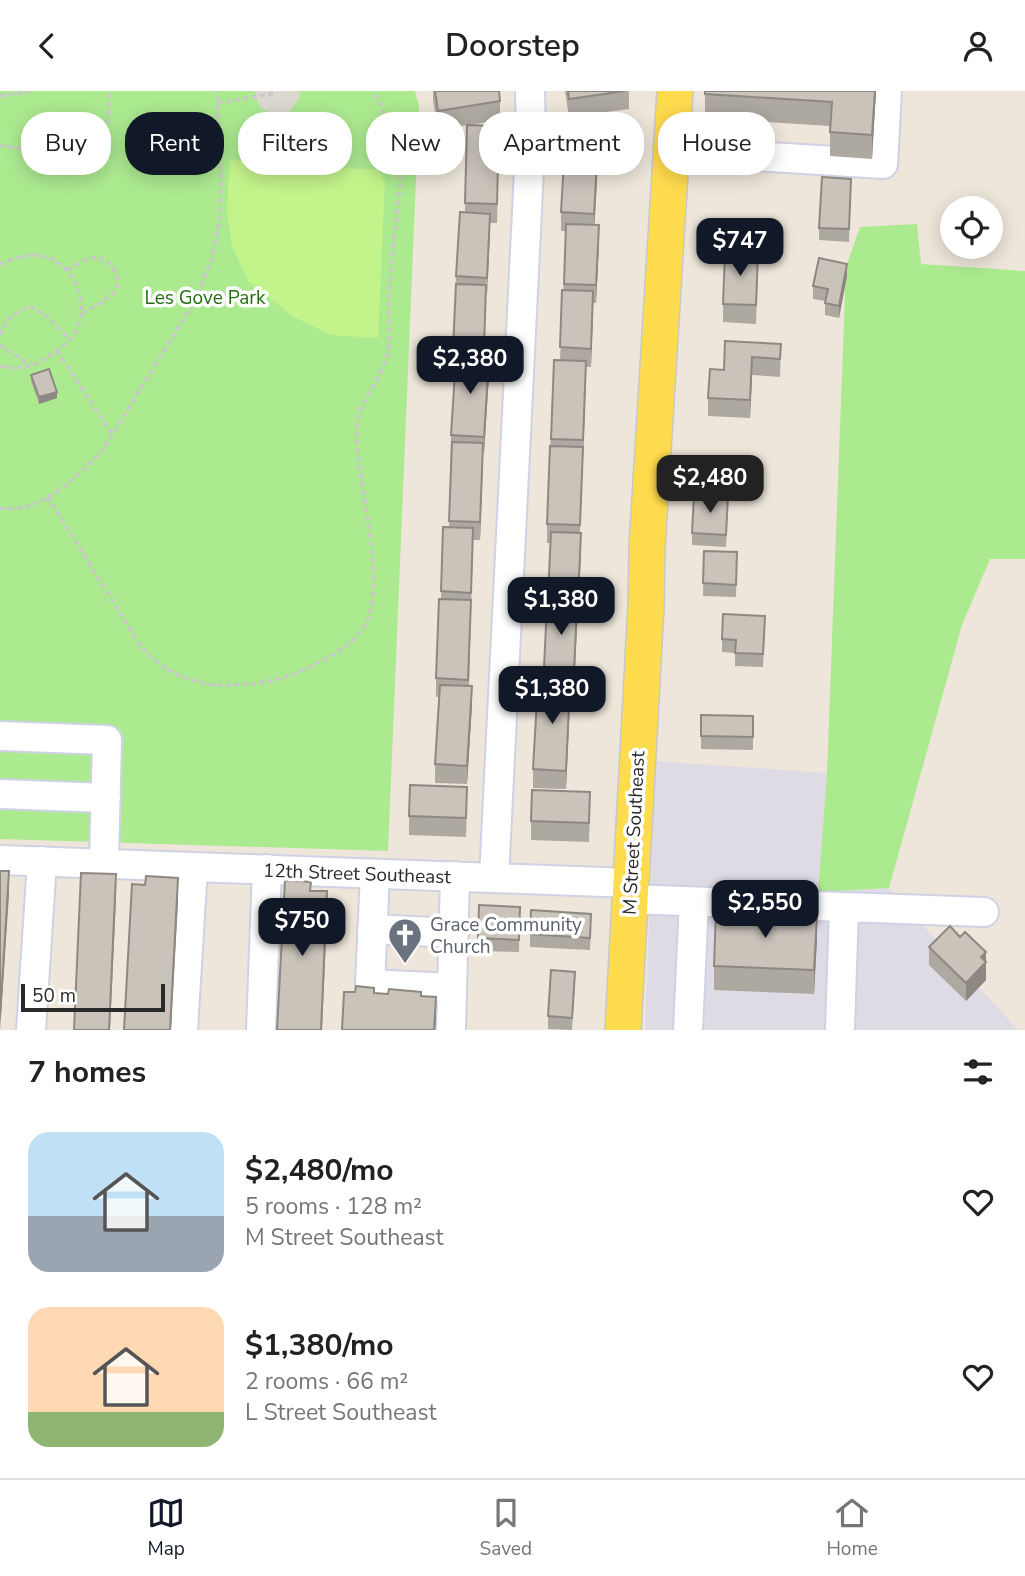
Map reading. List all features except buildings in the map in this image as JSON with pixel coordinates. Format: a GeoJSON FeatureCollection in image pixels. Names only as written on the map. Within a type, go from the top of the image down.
{"type":"FeatureCollection","features":[{"type":"Feature","properties":{"kind":"main road","name":"M Street Southeast"},"geometry":{"type":"LineString","coordinates":[[674,112],[675,91]]}},
{"type":"Feature","properties":{"kind":"main road","name":"M Street Southeast"},"geometry":{"type":"LineString","coordinates":[[623,1030],[670,175]]}},
{"type":"Feature","properties":{"kind":"street"},"geometry":{"type":"LineString","coordinates":[[494,878],[531,130],[530,91]]}},
{"type":"Feature","properties":{"kind":"street"},"geometry":{"type":"LineString","coordinates":[[775,158],[883,165],[887,91]]}},
{"type":"Feature","properties":{"kind":"street"},"geometry":{"type":"LineString","coordinates":[[0,736],[107,740],[104,863]]}},
{"type":"Feature","properties":{"kind":"street"},"geometry":{"type":"LineString","coordinates":[[0,794],[106,798]]}},
{"type":"Feature","properties":{"kind":"street","name":"12th Street Southeast"},"geometry":{"type":"LineString","coordinates":[[0,860],[494,878],[630,891],[694,902],[984,912]]}},
{"type":"Feature","properties":{"kind":"street"},"geometry":{"type":"LineString","coordinates":[[31,1030],[42,861]]}},
{"type":"Feature","properties":{"kind":"street"},"geometry":{"type":"LineString","coordinates":[[183,1030],[192,867]]}},
{"type":"Feature","properties":{"kind":"street"},"geometry":{"type":"LineString","coordinates":[[261,1030],[267,869]]}},
{"type":"Feature","properties":{"kind":"street"},"geometry":{"type":"LineString","coordinates":[[375,874],[370,984],[452,988]]}},
{"type":"Feature","properties":{"kind":"street"},"geometry":{"type":"LineString","coordinates":[[451,1030],[455,876]]}},
{"type":"Feature","properties":{"kind":"street"},"geometry":{"type":"LineString","coordinates":[[688,1030],[694,902]]}},
{"type":"Feature","properties":{"kind":"street"},"geometry":{"type":"LineString","coordinates":[[840,1030],[844,907]]}},
{"type":"Feature","properties":{"kind":"street"},"geometry":{"type":"LineString","coordinates":[[372,929],[454,933]]}},
{"type":"Feature","properties":{"kind":"path"},"geometry":{"type":"LineString","coordinates":[[0,96],[33,91]]}},
{"type":"Feature","properties":{"kind":"path"},"geometry":{"type":"LineString","coordinates":[[0,145],[78,160],[86,156],[93,151],[102,136],[110,104],[108,91]]}},
{"type":"Feature","properties":{"kind":"path"},"geometry":{"type":"LineString","coordinates":[[0,507],[12,510],[37,505],[88,466],[102,451],[196,299],[211,260],[219,224],[221,186],[217,91]]}},
{"type":"Feature","properties":{"kind":"path"},"geometry":{"type":"LineString","coordinates":[[48,497],[141,647],[153,660],[176,674],[215,685],[257,683],[297,673],[334,655],[356,637],[366,622],[372,591],[369,532],[358,467],[358,416],[381,375],[388,353],[389,299],[400,186],[400,169],[391,126],[373,91]]}},
{"type":"Feature","properties":{"kind":"path"},"geometry":{"type":"LineString","coordinates":[[218,103],[277,93]]}},
{"type":"Feature","properties":{"kind":"path"},"geometry":{"type":"LineString","coordinates":[[0,264],[33,255],[50,259],[68,270],[79,294],[80,315],[77,328],[57,351],[31,365],[12,369],[0,366]]}},
{"type":"Feature","properties":{"kind":"path"},"geometry":{"type":"LineString","coordinates":[[68,270],[89,258],[99,258],[111,266],[118,278],[112,294],[80,315]]}},
{"type":"Feature","properties":{"kind":"path"},"geometry":{"type":"LineString","coordinates":[[0,335],[8,320],[31,307],[48,317],[69,339]]}},
{"type":"Feature","properties":{"kind":"path"},"geometry":{"type":"LineString","coordinates":[[0,345],[31,365]]}},
{"type":"Feature","properties":{"kind":"path"},"geometry":{"type":"LineString","coordinates":[[57,351],[112,434]]}},
{"type":"Feature","properties":{"kind":"shaded area"},"geometry":{"type":"Polygon","coordinates":[[[255,91],[300,92],[299,99],[286,112],[269,112],[262,109],[255,91]]]}},
{"type":"Feature","properties":{"kind":"shaded area"},"geometry":{"type":"Polygon","coordinates":[[[655,761],[827,773],[818,892],[889,888],[1018,1030],[645,1030],[655,761]]]}},
{"type":"Feature","properties":{"kind":"green space","name":"Les Gove Park"},"geometry":{"type":"Polygon","coordinates":[[[0,91],[415,91],[419,112],[366,112],[366,175],[416,175],[388,851],[0,839],[0,91]]]}},
{"type":"Feature","properties":{"kind":"green space"},"geometry":{"type":"Polygon","coordinates":[[[230,160],[238,161],[238,175],[352,175],[352,168],[366,169],[366,175],[381,175],[385,181],[378,338],[331,335],[294,317],[248,281],[232,247],[227,211],[230,160]]]}},
{"type":"Feature","properties":{"kind":"green space"},"geometry":{"type":"Polygon","coordinates":[[[917,224],[921,264],[1025,271],[1025,559],[990,559],[962,625],[889,888],[818,892],[827,773],[846,267],[860,227],[917,224]]]}},
{"type":"Feature","properties":{"kind":"place","name":"Grace Community Church"},"geometry":{"type":"Point","coordinates":[405,965]}}]}
